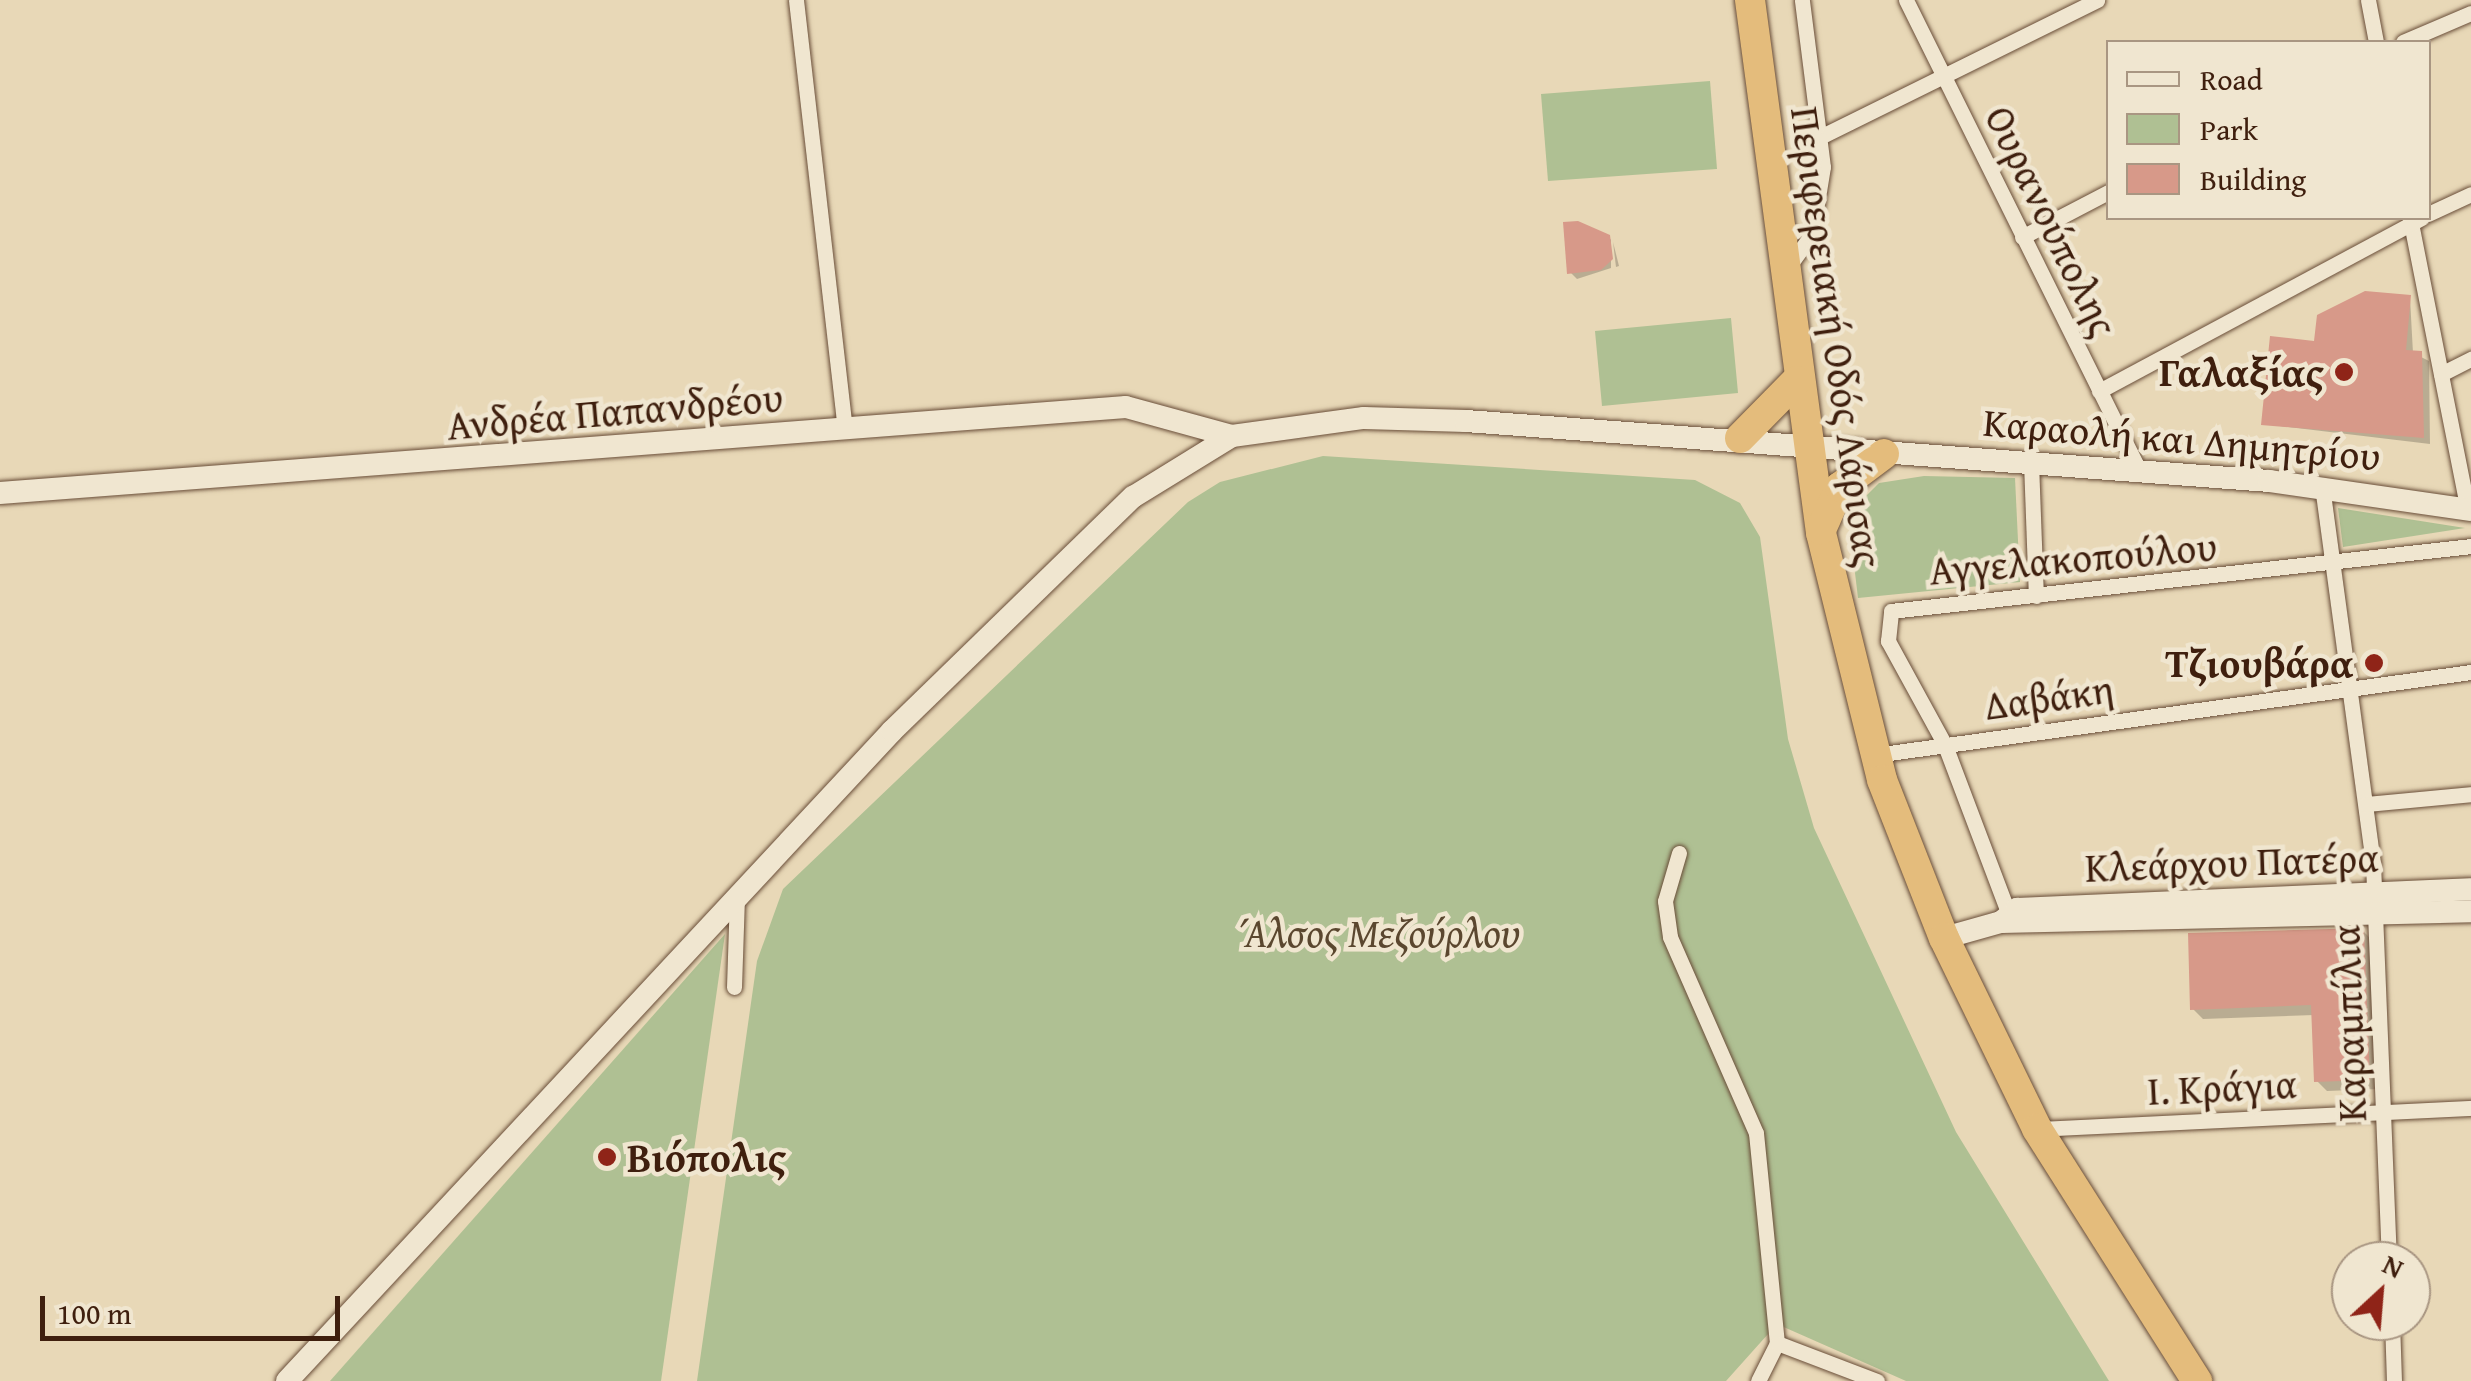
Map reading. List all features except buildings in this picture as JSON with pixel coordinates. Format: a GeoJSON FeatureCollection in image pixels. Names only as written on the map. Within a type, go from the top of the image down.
{"type":"FeatureCollection","features":[{"type":"Feature","properties":{"kind":"highway","name":"Περιφερειακή Οδός Λάρισας"},"geometry":{"type":"LineString","coordinates":[[1750,0],[1796,381],[1821,533],[1875,755],[1944,938],[2037,1129],[2197,1381]]}},
{"type":"Feature","properties":{"kind":"highway"},"geometry":{"type":"LineString","coordinates":[[1740,438],[1796,381]]}},
{"type":"Feature","properties":{"kind":"highway"},"geometry":{"type":"LineString","coordinates":[[1821,533],[1840,487],[1884,454]]}},
{"type":"Feature","properties":{"kind":"street"},"geometry":{"type":"LineString","coordinates":[[796,0],[846,430]]}},
{"type":"Feature","properties":{"kind":"street"},"geometry":{"type":"LineString","coordinates":[[1782,274],[1816,218],[1822,136],[1802,0]]}},
{"type":"Feature","properties":{"kind":"street","name":"Ουρανούπολης"},"geometry":{"type":"LineString","coordinates":[[1906,0],[2139,470]]}},
{"type":"Feature","properties":{"kind":"street"},"geometry":{"type":"LineString","coordinates":[[1822,136],[2097,0]]}},
{"type":"Feature","properties":{"kind":"street"},"geometry":{"type":"LineString","coordinates":[[2368,0],[2376,40]]}},
{"type":"Feature","properties":{"kind":"street"},"geometry":{"type":"LineString","coordinates":[[2409,40],[2471,13]]}},
{"type":"Feature","properties":{"kind":"street"},"geometry":{"type":"LineString","coordinates":[[2022,237],[2106,193]]}},
{"type":"Feature","properties":{"kind":"street"},"geometry":{"type":"LineString","coordinates":[[2431,212],[2471,194]]}},
{"type":"Feature","properties":{"kind":"street"},"geometry":{"type":"LineString","coordinates":[[2100,391],[2414,220]]}},
{"type":"Feature","properties":{"kind":"street"},"geometry":{"type":"LineString","coordinates":[[2418,220],[2442,374],[2470,510]]}},
{"type":"Feature","properties":{"kind":"street"},"geometry":{"type":"LineString","coordinates":[[2442,374],[2471,358]]}},
{"type":"Feature","properties":{"kind":"street","name":"Ανδρέα Παπανδρέου"},"geometry":{"type":"LineString","coordinates":[[0,493],[1126,407],[1232,436]]}},
{"type":"Feature","properties":{"kind":"street","name":"Καραολή και Δημητρίου"},"geometry":{"type":"LineString","coordinates":[[1232,436],[1364,418],[1740,438],[1884,454],[2322,486],[2470,510]]}},
{"type":"Feature","properties":{"kind":"street"},"geometry":{"type":"LineString","coordinates":[[288,1381],[738,892],[1132,497],[1232,436]]}},
{"type":"Feature","properties":{"kind":"street"},"geometry":{"type":"LineString","coordinates":[[2031,462],[2036,596]]}},
{"type":"Feature","properties":{"kind":"street","name":"Καραμπίλια"},"geometry":{"type":"LineString","coordinates":[[2322,486],[2376,904],[2389,1241]]}},
{"type":"Feature","properties":{"kind":"street","name":"Αγγελακοπούλου"},"geometry":{"type":"LineString","coordinates":[[2005,917],[1945,745],[1888,641],[1885,617],[1902,606],[2332,566],[2471,546]]}},
{"type":"Feature","properties":{"kind":"street","name":"Δαβάκη"},"geometry":{"type":"LineString","coordinates":[[1875,755],[2471,672]]}},
{"type":"Feature","properties":{"kind":"street"},"geometry":{"type":"LineString","coordinates":[[2366,804],[2471,794]]}},
{"type":"Feature","properties":{"kind":"street"},"geometry":{"type":"LineString","coordinates":[[1678,852],[1665,915],[1753,1114],[1777,1343],[1762,1380]]}},
{"type":"Feature","properties":{"kind":"street","name":"Κλεάρχου Πατέρα"},"geometry":{"type":"LineString","coordinates":[[2376,904],[2471,890]]}},
{"type":"Feature","properties":{"kind":"street"},"geometry":{"type":"LineString","coordinates":[[734,988],[738,892]]}},
{"type":"Feature","properties":{"kind":"street","name":"Κλεάρχου Πατέρα"},"geometry":{"type":"LineString","coordinates":[[1944,938],[2005,917],[2376,904],[2471,911]]}},
{"type":"Feature","properties":{"kind":"street","name":"Ι. Κράγια"},"geometry":{"type":"LineString","coordinates":[[2037,1129],[2471,1108]]}},
{"type":"Feature","properties":{"kind":"street"},"geometry":{"type":"LineString","coordinates":[[2393,1341],[2394,1381]]}},
{"type":"Feature","properties":{"kind":"street"},"geometry":{"type":"LineString","coordinates":[[1777,1343],[1877,1381]]}},
{"type":"Feature","properties":{"kind":"green space"},"geometry":{"type":"Polygon","coordinates":[[[1710,81],[1717,169],[1548,181],[1541,94],[1710,81]]]}},
{"type":"Feature","properties":{"kind":"green space"},"geometry":{"type":"Polygon","coordinates":[[[1731,318],[1738,393],[1602,406],[1595,331],[1731,318]]]}},
{"type":"Feature","properties":{"kind":"green space","name":"Άλσος Μεζούρλου"},"geometry":{"type":"Polygon","coordinates":[[[1323,456],[1695,480],[1740,503],[1760,537],[1788,739],[1814,828],[1956,1132],[2109,1381],[1906,1381],[1777,1324],[1726,1381],[697,1381],[757,961],[783,889],[1188,502],[1220,482],[1323,456]]]}},
{"type":"Feature","properties":{"kind":"green space"},"geometry":{"type":"Polygon","coordinates":[[[1924,476],[2015,478],[2020,582],[1858,598],[1848,514],[1879,483],[1924,476]]]}},
{"type":"Feature","properties":{"kind":"green space"},"geometry":{"type":"Polygon","coordinates":[[[2338,508],[2465,528],[2343,547],[2338,508]]]}},
{"type":"Feature","properties":{"kind":"green space","name":"Βιόπολις"},"geometry":{"type":"Polygon","coordinates":[[[725,934],[661,1381],[330,1381],[725,934]]]}},
{"type":"Feature","properties":{"kind":"place","name":"Γαλαξίας"},"geometry":{"type":"Point","coordinates":[2344,372]}},
{"type":"Feature","properties":{"kind":"place","name":"Τζιουβάρα"},"geometry":{"type":"Point","coordinates":[2374,663]}},
{"type":"Feature","properties":{"kind":"place","name":"Βιόπολις"},"geometry":{"type":"Point","coordinates":[607,1157]}}]}
